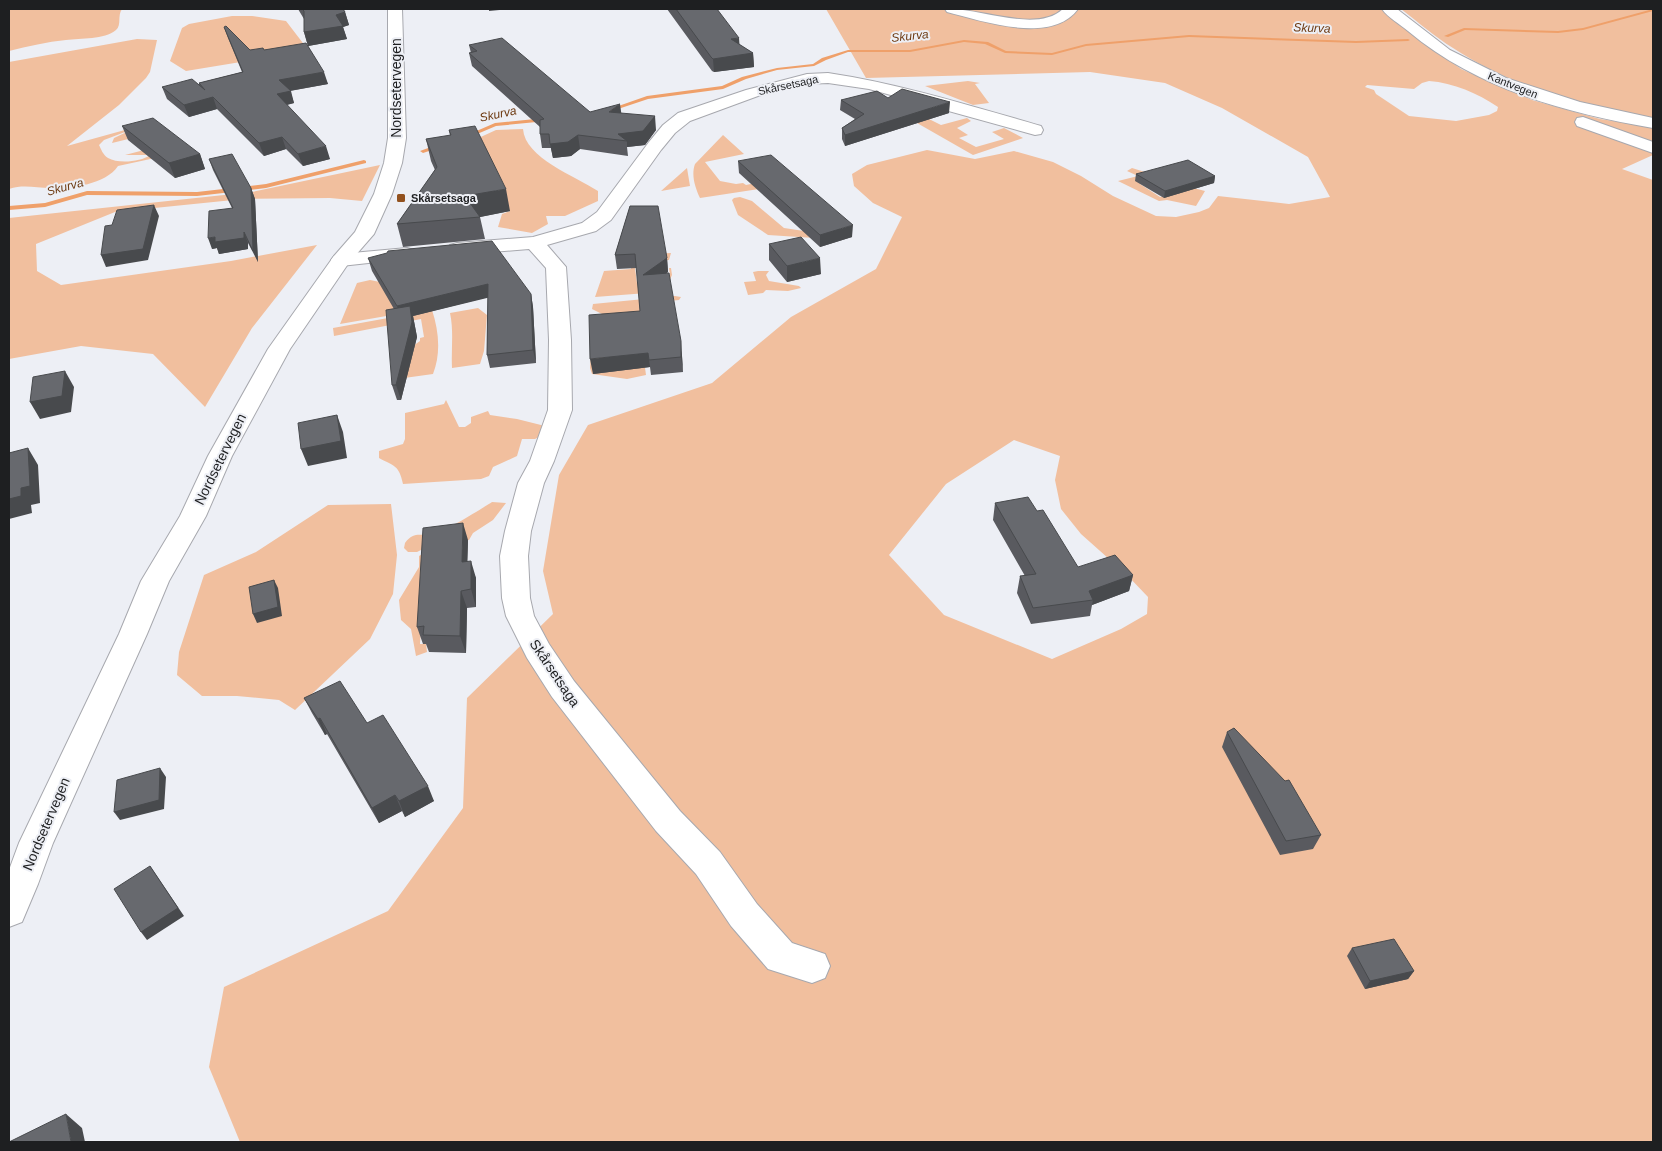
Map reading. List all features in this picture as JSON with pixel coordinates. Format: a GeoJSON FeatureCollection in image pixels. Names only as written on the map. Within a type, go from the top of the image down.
{"type":"FeatureCollection","features":[{"type":"Feature","properties":{"kind":"street","name":"Nordsetervegen"},"geometry":{"type":"LineString","coordinates":[[9,911],[36,843],[86,731],[134,634],[155,581],[193,516],[220,456],[265,372],[341,260],[364,234],[370,223],[390,176],[396,153],[395,9]]}},
{"type":"Feature","properties":{"kind":"street"},"geometry":{"type":"LineString","coordinates":[[952,9],[1001,21],[1029,24],[1064,17],[1071,9]]}},
{"type":"Feature","properties":{"kind":"street","name":"Kantvegen"},"geometry":{"type":"LineString","coordinates":[[1390,9],[1452,57],[1488,75],[1556,102],[1653,123]]}},
{"type":"Feature","properties":{"kind":"street","name":"Skårsetsaga"},"geometry":{"type":"LineString","coordinates":[[341,260],[534,243],[589,226],[604,216],[655,146],[669,129],[684,117],[752,93],[807,79],[828,78],[870,84],[1035,130]]}},
{"type":"Feature","properties":{"kind":"street"},"geometry":{"type":"LineString","coordinates":[[1556,102],[1563,110],[1590,126],[1653,148]]}},
{"type":"Feature","properties":{"kind":"street","name":"Skårsetsaga"},"geometry":{"type":"LineString","coordinates":[[589,226],[556,267],[560,340],[560,410],[542,460],[531,483],[518,531],[514,556],[516,598],[520,616],[536,650],[563,690],[668,821],[708,863],[744,915],[781,957],[812,966]]}},
{"type":"Feature","properties":{"kind":"street"},"geometry":{"type":"LineString","coordinates":[[534,243],[556,267]]}},
{"type":"Feature","properties":{"kind":"shaded area"},"geometry":{"type":"Polygon","coordinates":[[[9,9],[122,9],[118,28],[105,36],[52,42],[9,51],[9,9]]]}},
{"type":"Feature","properties":{"kind":"shaded area"},"geometry":{"type":"Polygon","coordinates":[[[826,9],[1381,9],[1461,69],[1532,100],[1600,119],[1653,127],[1653,155],[1622,169],[1653,180],[1653,1142],[240,1142],[209,1067],[224,987],[388,911],[463,808],[467,698],[553,614],[543,571],[559,475],[588,425],[712,383],[791,317],[876,269],[902,217],[873,203],[854,186],[852,174],[867,165],[927,150],[975,159],[1014,151],[1053,162],[1081,176],[1113,196],[1156,216],[1176,217],[1199,212],[1209,208],[1218,196],[1289,204],[1330,197],[1308,157],[1222,108],[1165,83],[1090,72],[866,78],[826,9]],[[1429,81],[1422,83],[1414,89],[1367,85],[1365,87],[1374,90],[1376,94],[1409,116],[1456,121],[1489,115],[1497,111],[1498,107],[1474,93],[1456,86],[1429,81]],[[1014,440],[946,484],[889,555],[944,615],[1052,659],[1121,629],[1147,614],[1148,597],[1127,575],[1081,534],[1061,509],[1055,480],[1060,456],[1014,440]]]}},
{"type":"Feature","properties":{"kind":"shaded area"},"geometry":{"type":"Polygon","coordinates":[[[1401,9],[1653,9],[1653,118],[1575,102],[1524,85],[1476,62],[1453,48],[1401,9]]]}},
{"type":"Feature","properties":{"kind":"shaded area"},"geometry":{"type":"Polygon","coordinates":[[[232,16],[252,16],[286,21],[309,51],[186,71],[170,61],[182,28],[189,24],[232,16]]]}},
{"type":"Feature","properties":{"kind":"shaded area"},"geometry":{"type":"Polygon","coordinates":[[[137,39],[157,40],[150,72],[119,105],[67,146],[150,123],[161,131],[112,143],[114,138],[133,129],[104,140],[99,145],[102,152],[112,160],[123,162],[135,161],[150,155],[125,155],[171,143],[155,158],[118,166],[105,177],[88,184],[59,188],[25,186],[9,189],[9,62],[137,39]]]}},
{"type":"Feature","properties":{"kind":"shaded area"},"geometry":{"type":"Polygon","coordinates":[[[968,81],[980,83],[975,84],[989,103],[973,105],[925,86],[968,81]]]}},
{"type":"Feature","properties":{"kind":"shaded area"},"geometry":{"type":"Polygon","coordinates":[[[896,111],[929,119],[941,125],[967,118],[971,121],[957,128],[968,135],[959,138],[976,147],[1004,139],[992,132],[1004,128],[1023,138],[973,155],[896,111]]]}},
{"type":"Feature","properties":{"kind":"shaded area"},"geometry":{"type":"Polygon","coordinates":[[[523,129],[532,149],[553,165],[598,191],[598,201],[565,216],[546,216],[548,224],[532,233],[498,227],[502,214],[510,211],[472,141],[496,130],[523,129]]]}},
{"type":"Feature","properties":{"kind":"shaded area"},"geometry":{"type":"Polygon","coordinates":[[[723,135],[744,154],[705,162],[720,181],[736,184],[743,183],[746,185],[794,175],[793,181],[759,189],[700,198],[694,181],[693,172],[695,164],[723,135]]]}},
{"type":"Feature","properties":{"kind":"shaded area"},"geometry":{"type":"Polygon","coordinates":[[[380,165],[362,201],[330,198],[243,199],[115,212],[36,244],[37,271],[61,285],[231,261],[317,245],[252,328],[205,407],[153,354],[81,346],[9,359],[9,218],[252,192],[380,165]]]}},
{"type":"Feature","properties":{"kind":"shaded area"},"geometry":{"type":"Polygon","coordinates":[[[687,168],[690,186],[661,191],[687,168]]]}},
{"type":"Feature","properties":{"kind":"shaded area"},"geometry":{"type":"Polygon","coordinates":[[[1132,168],[1164,178],[1140,184],[1160,197],[1184,190],[1182,185],[1205,191],[1196,206],[1167,200],[1159,201],[1118,181],[1138,176],[1127,171],[1132,168]]]}},
{"type":"Feature","properties":{"kind":"shaded area"},"geometry":{"type":"Polygon","coordinates":[[[740,197],[752,201],[784,228],[804,231],[830,239],[768,235],[738,215],[732,200],[740,197]]]}},
{"type":"Feature","properties":{"kind":"shaded area"},"geometry":{"type":"Polygon","coordinates":[[[671,253],[669,260],[652,262],[650,267],[635,268],[637,283],[666,280],[665,276],[670,275],[669,268],[671,268],[672,275],[668,284],[647,293],[595,297],[604,271],[631,269],[630,255],[671,253]]]}},
{"type":"Feature","properties":{"kind":"shaded area"},"geometry":{"type":"Polygon","coordinates":[[[769,271],[766,275],[769,281],[799,286],[801,288],[788,291],[766,290],[763,293],[748,295],[744,282],[756,281],[753,272],[769,271]]]}},
{"type":"Feature","properties":{"kind":"shaded area"},"geometry":{"type":"Polygon","coordinates":[[[370,280],[380,282],[398,314],[340,324],[357,283],[370,280]]]}},
{"type":"Feature","properties":{"kind":"shaded area"},"geometry":{"type":"Polygon","coordinates":[[[681,297],[679,300],[641,304],[643,321],[604,315],[592,309],[593,304],[681,297]]]}},
{"type":"Feature","properties":{"kind":"shaded area"},"geometry":{"type":"Polygon","coordinates":[[[478,308],[487,315],[484,351],[480,364],[452,368],[450,313],[478,308]]]}},
{"type":"Feature","properties":{"kind":"shaded area"},"geometry":{"type":"Polygon","coordinates":[[[432,310],[438,342],[436,366],[433,374],[397,379],[413,346],[420,341],[420,338],[424,337],[421,319],[334,336],[333,328],[432,310]]]}},
{"type":"Feature","properties":{"kind":"shaded area"},"geometry":{"type":"Polygon","coordinates":[[[591,347],[643,353],[646,375],[627,379],[592,374],[590,368],[591,347]]]}},
{"type":"Feature","properties":{"kind":"shaded area"},"geometry":{"type":"Polygon","coordinates":[[[446,400],[459,427],[465,427],[471,423],[471,417],[488,411],[490,415],[545,426],[541,436],[535,439],[522,439],[517,456],[493,467],[489,476],[481,479],[403,484],[398,470],[379,458],[379,451],[403,444],[405,439],[405,413],[444,404],[446,400]]]}},
{"type":"Feature","properties":{"kind":"shaded area"},"geometry":{"type":"Polygon","coordinates":[[[492,502],[506,503],[493,520],[473,533],[469,540],[431,545],[417,552],[408,552],[404,548],[408,539],[414,535],[437,534],[492,502]]]}},
{"type":"Feature","properties":{"kind":"shaded area"},"geometry":{"type":"Polygon","coordinates":[[[391,504],[397,555],[393,594],[370,639],[295,710],[279,700],[237,696],[202,696],[177,675],[179,652],[204,575],[256,552],[328,505],[391,504]]]}},
{"type":"Feature","properties":{"kind":"shaded area"},"geometry":{"type":"Polygon","coordinates":[[[426,552],[420,644],[426,644],[427,652],[416,656],[411,629],[401,620],[399,600],[419,567],[419,556],[426,552]]]}},
{"type":"Feature","properties":{"kind":"building"},"geometry":{"type":"Polygon","coordinates":[[[302,9],[343,9],[345,12],[336,15],[343,26],[304,32],[304,11],[302,9]]]}},
{"type":"Feature","properties":{"kind":"building"},"geometry":{"type":"Polygon","coordinates":[[[676,9],[717,9],[739,38],[731,39],[753,53],[713,59],[676,9]]]}},
{"type":"Feature","properties":{"kind":"building"},"geometry":{"type":"Polygon","coordinates":[[[226,26],[250,50],[263,48],[264,50],[306,43],[324,72],[279,80],[291,91],[277,94],[326,146],[298,154],[282,137],[259,143],[213,97],[184,105],[162,87],[192,79],[205,90],[199,83],[243,72],[224,27],[226,26]]]}},
{"type":"Feature","properties":{"kind":"building"},"geometry":{"type":"Polygon","coordinates":[[[502,38],[590,112],[620,104],[609,112],[655,116],[643,131],[618,134],[627,141],[578,135],[568,142],[550,144],[549,134],[540,134],[540,120],[544,119],[469,53],[477,51],[469,45],[502,38]]]}},
{"type":"Feature","properties":{"kind":"building"},"geometry":{"type":"Polygon","coordinates":[[[902,89],[950,102],[845,135],[842,128],[864,114],[841,100],[877,91],[888,98],[902,89]]]}},
{"type":"Feature","properties":{"kind":"building"},"geometry":{"type":"Polygon","coordinates":[[[153,118],[200,154],[169,163],[122,126],[153,118]]]}},
{"type":"Feature","properties":{"kind":"building"},"geometry":{"type":"Polygon","coordinates":[[[475,126],[506,189],[465,196],[480,217],[397,224],[437,167],[426,139],[451,135],[449,130],[475,126]]]}},
{"type":"Feature","properties":{"kind":"building"},"geometry":{"type":"Polygon","coordinates":[[[232,154],[251,188],[253,251],[244,232],[244,238],[215,242],[215,237],[208,238],[209,211],[233,208],[209,159],[232,154]]]}},
{"type":"Feature","properties":{"kind":"building"},"geometry":{"type":"Polygon","coordinates":[[[771,155],[853,225],[820,235],[738,161],[771,155]]]}},
{"type":"Feature","properties":{"kind":"building"},"geometry":{"type":"Polygon","coordinates":[[[1188,160],[1215,176],[1165,191],[1136,174],[1188,160]]]}},
{"type":"Feature","properties":{"kind":"building"},"geometry":{"type":"Polygon","coordinates":[[[154,205],[143,249],[101,255],[105,226],[112,225],[117,210],[154,205]]]}},
{"type":"Feature","properties":{"kind":"building"},"geometry":{"type":"Polygon","coordinates":[[[630,206],[658,206],[667,258],[643,275],[669,273],[681,341],[681,357],[649,360],[648,353],[590,359],[589,315],[640,311],[635,254],[615,255],[630,206]]]}},
{"type":"Feature","properties":{"kind":"building"},"geometry":{"type":"Polygon","coordinates":[[[801,237],[820,258],[787,266],[769,244],[801,237]]]}},
{"type":"Feature","properties":{"kind":"building"},"geometry":{"type":"Polygon","coordinates":[[[492,241],[531,294],[533,350],[487,355],[488,284],[397,306],[368,258],[387,253],[388,251],[492,241]]]}},
{"type":"Feature","properties":{"kind":"building"},"geometry":{"type":"Polygon","coordinates":[[[410,306],[412,322],[396,385],[392,385],[386,310],[410,306]]]}},
{"type":"Feature","properties":{"kind":"building"},"geometry":{"type":"Polygon","coordinates":[[[65,371],[62,396],[30,402],[33,377],[65,371]]]}},
{"type":"Feature","properties":{"kind":"building"},"geometry":{"type":"Polygon","coordinates":[[[337,415],[341,441],[301,449],[298,423],[337,415]]]}},
{"type":"Feature","properties":{"kind":"building"},"geometry":{"type":"Polygon","coordinates":[[[28,448],[30,486],[21,488],[21,496],[9,499],[9,453],[28,448]]]}},
{"type":"Feature","properties":{"kind":"building"},"geometry":{"type":"Polygon","coordinates":[[[1028,497],[1037,511],[1043,510],[1078,567],[1115,555],[1133,575],[1089,591],[1093,600],[1033,608],[1020,576],[1036,574],[995,503],[1028,497]]]}},
{"type":"Feature","properties":{"kind":"building"},"geometry":{"type":"Polygon","coordinates":[[[463,523],[462,562],[471,561],[471,589],[461,591],[460,636],[423,635],[424,626],[417,627],[423,528],[463,523]]]}},
{"type":"Feature","properties":{"kind":"building"},"geometry":{"type":"Polygon","coordinates":[[[274,580],[278,607],[253,614],[249,587],[274,580]]]}},
{"type":"Feature","properties":{"kind":"building"},"geometry":{"type":"Polygon","coordinates":[[[340,681],[367,723],[383,715],[428,786],[399,801],[395,795],[372,808],[320,718],[318,719],[304,698],[340,681]]]}},
{"type":"Feature","properties":{"kind":"building"},"geometry":{"type":"Polygon","coordinates":[[[1234,728],[1285,781],[1289,780],[1321,835],[1286,841],[1227,732],[1234,728]]]}},
{"type":"Feature","properties":{"kind":"building"},"geometry":{"type":"Polygon","coordinates":[[[160,768],[159,800],[114,812],[117,780],[160,768]]]}},
{"type":"Feature","properties":{"kind":"building"},"geometry":{"type":"Polygon","coordinates":[[[150,866],[178,908],[141,932],[114,889],[150,866]]]}},
{"type":"Feature","properties":{"kind":"building"},"geometry":{"type":"Polygon","coordinates":[[[1394,939],[1414,971],[1370,981],[1352,948],[1394,939]]]}},
{"type":"Feature","properties":{"kind":"building"},"geometry":{"type":"Polygon","coordinates":[[[66,1114],[71,1142],[9,1142],[66,1114]]]}},
{"type":"Feature","properties":{"kind":"waterway","name":"Skurva"},"geometry":{"type":"LineString","coordinates":[[1446,36],[1464,29],[1558,32],[1583,29],[1653,10]]}},
{"type":"Feature","properties":{"kind":"waterway","name":"Skurva"},"geometry":{"type":"LineString","coordinates":[[610,110],[647,98],[723,87],[744,78],[777,69],[814,65],[824,59],[848,51],[910,51],[964,41],[986,43],[1005,52],[1052,54],[1086,45],[1189,36],[1356,42],[1408,40]]}},
{"type":"Feature","properties":{"kind":"waterway","name":"Skurva"},"geometry":{"type":"LineString","coordinates":[[468,136],[495,125],[545,120]]}},
{"type":"Feature","properties":{"kind":"waterway","name":"Skurva"},"geometry":{"type":"LineString","coordinates":[[423,151],[439,146]]}},
{"type":"Feature","properties":{"kind":"waterway","name":"Skurva"},"geometry":{"type":"LineString","coordinates":[[9,208],[45,205],[87,193],[197,194],[266,186],[364,162]]}},
{"type":"Feature","properties":{"kind":"place","name":"Skårsetsaga"},"geometry":{"type":"Point","coordinates":[401,198]}}]}
